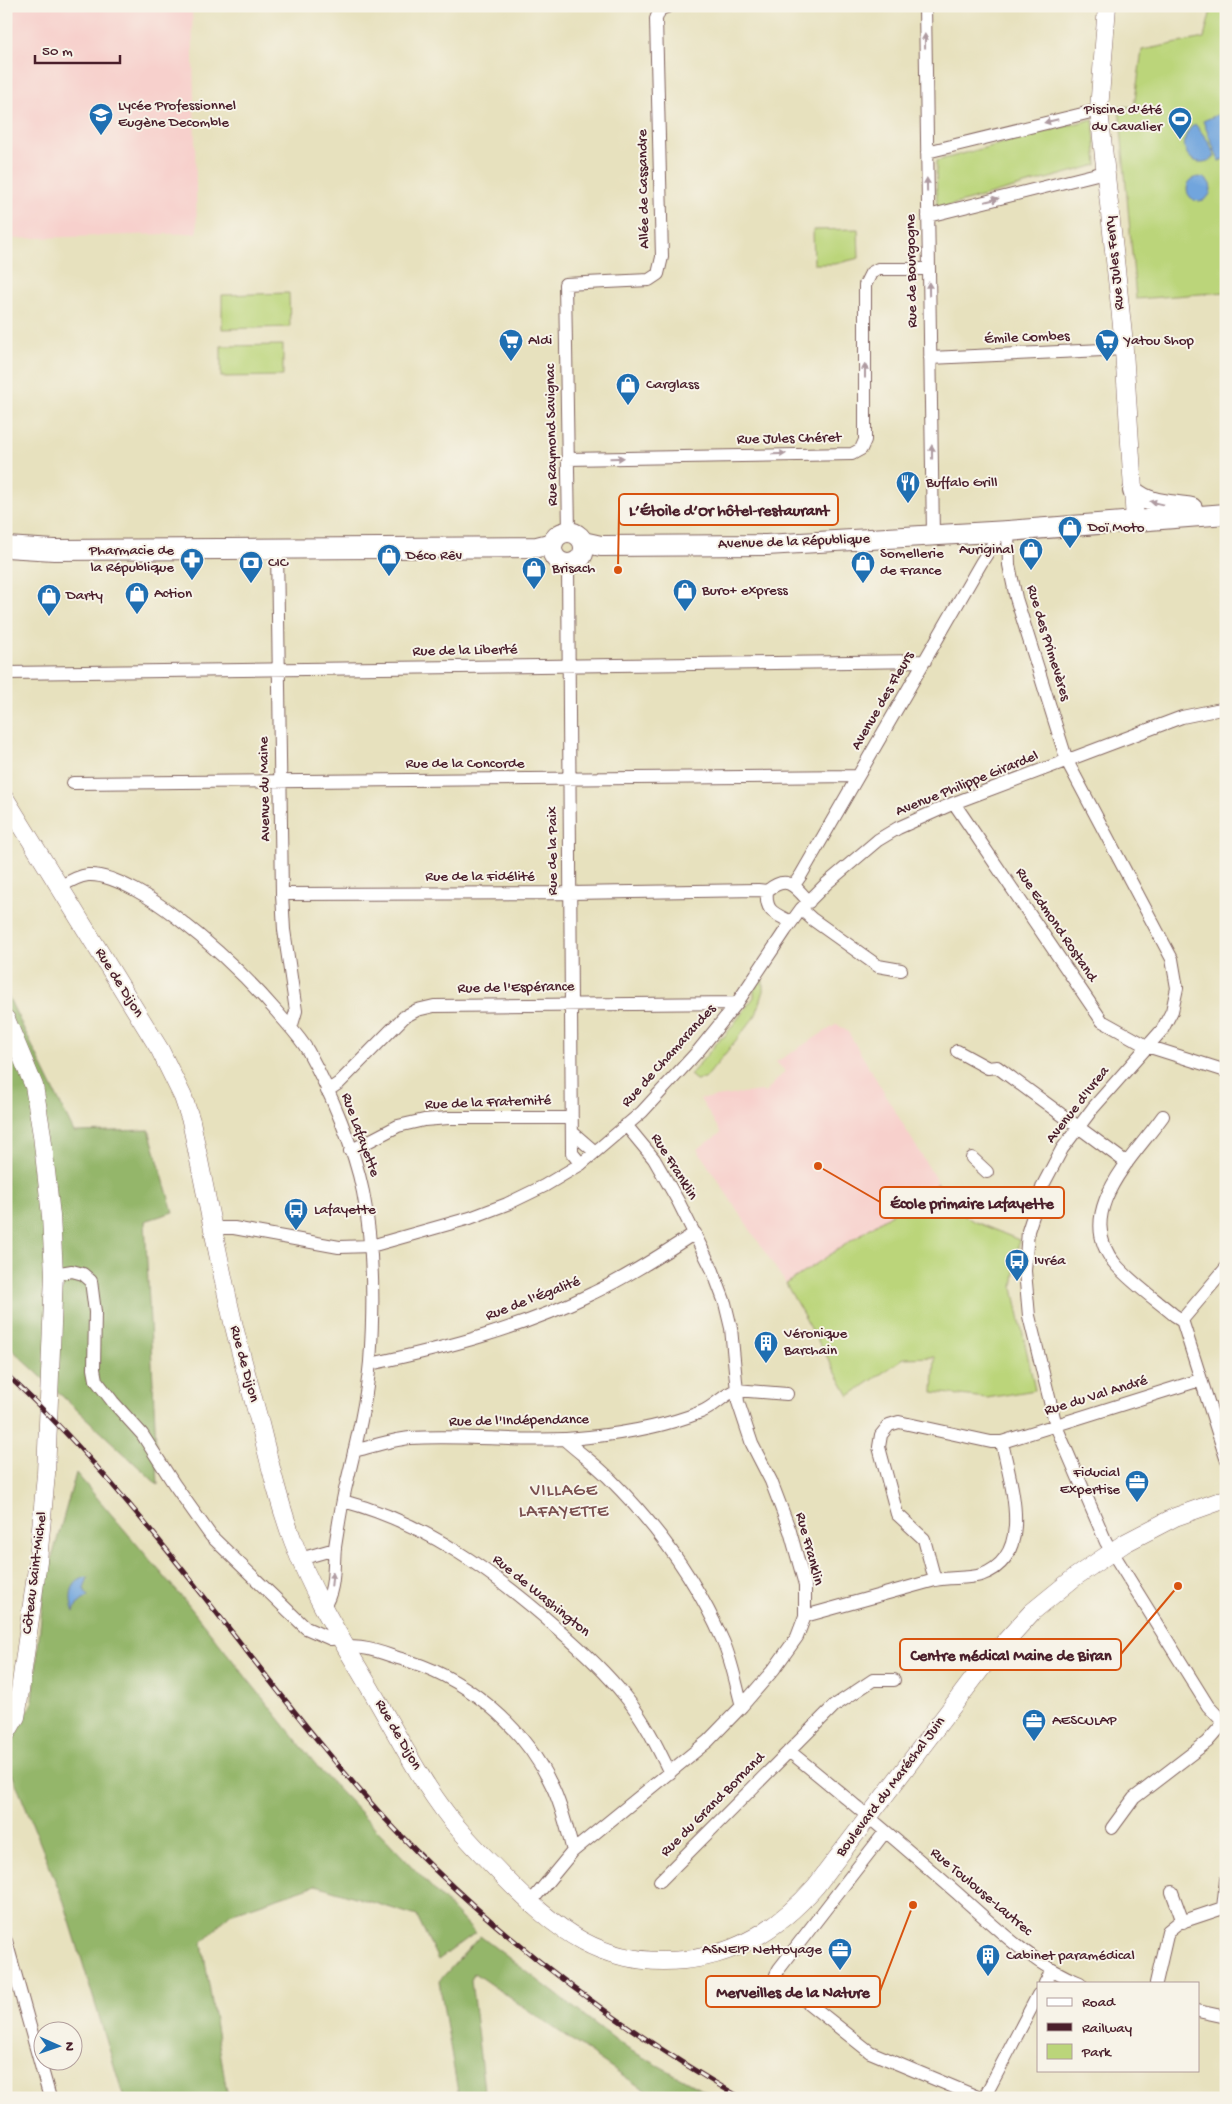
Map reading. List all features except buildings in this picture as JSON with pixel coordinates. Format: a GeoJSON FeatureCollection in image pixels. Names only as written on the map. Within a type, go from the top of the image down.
{"type":"FeatureCollection","features":[{"type":"Feature","properties":{"kind":"main road"},"geometry":{"type":"LineString","coordinates":[[1133,491],[1141,498],[1154,503],[1190,507],[1222,515]]}},
{"type":"Feature","properties":{"kind":"main road","name":"Avenue de la République"},"geometry":{"type":"LineString","coordinates":[[581,540],[766,545],[1002,532],[1135,520],[1222,515]]}},
{"type":"Feature","properties":{"kind":"main road"},"geometry":{"type":"LineString","coordinates":[[6,547],[54,550],[277,548],[556,555],[578,561],[581,540],[559,534],[556,555]]}},
{"type":"Feature","properties":{"kind":"street","name":"Rue de Bourgogne"},"geometry":{"type":"LineString","coordinates":[[925,6],[934,536]]}},
{"type":"Feature","properties":{"kind":"street","name":"Rue Jules Ferry"},"geometry":{"type":"LineString","coordinates":[[1107,6],[1099,110],[1124,349],[1135,520]]}},
{"type":"Feature","properties":{"kind":"street","name":"Allée de Cassandre"},"geometry":{"type":"LineString","coordinates":[[565,284],[649,280],[658,274],[662,257],[656,19],[665,8]]}},
{"type":"Feature","properties":{"kind":"street"},"geometry":{"type":"LineString","coordinates":[[927,152],[1099,110]]}},
{"type":"Feature","properties":{"kind":"street"},"geometry":{"type":"LineString","coordinates":[[928,216],[1105,172]]}},
{"type":"Feature","properties":{"kind":"street","name":"Rue Jules Chéret"},"geometry":{"type":"LineString","coordinates":[[568,459],[852,454],[861,449],[865,440],[865,284],[871,273],[878,269],[929,269]]}},
{"type":"Feature","properties":{"kind":"street","name":"Rue Raymond Savignac"},"geometry":{"type":"LineString","coordinates":[[565,284],[568,459],[581,540]]}},
{"type":"Feature","properties":{"kind":"street","name":"Émile Combes"},"geometry":{"type":"LineString","coordinates":[[930,358],[1124,349]]}},
{"type":"Feature","properties":{"kind":"street","name":"Avenue des Fleurs"},"geometry":{"type":"LineString","coordinates":[[794,885],[981,563],[1002,532]]}},
{"type":"Feature","properties":{"kind":"street","name":"Rue des Primevères"},"geometry":{"type":"LineString","coordinates":[[1002,532],[1016,598],[1067,761]]}},
{"type":"Feature","properties":{"kind":"street","name":"Avenue du Maine"},"geometry":{"type":"LineString","coordinates":[[277,548],[282,894],[284,930],[296,1011],[291,1028]]}},
{"type":"Feature","properties":{"kind":"street","name":"Rue de la Paix"},"geometry":{"type":"LineString","coordinates":[[556,555],[568,666],[572,1153],[581,1164]]}},
{"type":"Feature","properties":{"kind":"street","name":"Rue de la Liberté"},"geometry":{"type":"LineString","coordinates":[[6,673],[925,662]]}},
{"type":"Feature","properties":{"kind":"street","name":"Avenue Philippe Girardel"},"geometry":{"type":"LineString","coordinates":[[765,960],[791,922],[805,906],[878,840],[898,828],[954,803],[1182,718],[1226,708]]}},
{"type":"Feature","properties":{"kind":"street","name":"Avenue d'Ivrea"},"geometry":{"type":"LineString","coordinates":[[1067,761],[1172,959],[1176,977],[1176,998],[1162,1030],[1078,1127],[1062,1149],[1043,1186],[1028,1232],[1027,1241],[1025,1271],[1029,1316],[1056,1426],[1106,1542],[1208,1706],[1225,1724]]}},
{"type":"Feature","properties":{"kind":"street","name":"Rue de la Concorde"},"geometry":{"type":"LineString","coordinates":[[73,783],[858,776]]}},
{"type":"Feature","properties":{"kind":"street","name":"Rue de Dijon"},"geometry":{"type":"LineString","coordinates":[[6,800],[160,1050],[183,1097],[191,1121],[230,1312],[282,1506],[300,1559],[323,1608],[425,1782],[449,1817],[530,1903]]}},
{"type":"Feature","properties":{"kind":"street","name":"Rue Edmond Rostand"},"geometry":{"type":"LineString","coordinates":[[954,803],[1100,1018],[1106,1024],[1147,1046],[1226,1071]]}},
{"type":"Feature","properties":{"kind":"street","name":"Rue Lafayette"},"geometry":{"type":"LineString","coordinates":[[60,887],[88,875],[98,876],[122,884],[154,902],[197,933],[233,964],[291,1028],[307,1049],[340,1120],[363,1191],[371,1246],[373,1306],[370,1364],[354,1450],[342,1501],[335,1549],[332,1589],[328,1601],[323,1608]]}},
{"type":"Feature","properties":{"kind":"street"},"geometry":{"type":"LineString","coordinates":[[791,922],[771,912],[766,902],[767,891],[779,883],[794,885],[812,919],[878,966],[901,970]]}},
{"type":"Feature","properties":{"kind":"street","name":"Rue de la Fidélité"},"geometry":{"type":"LineString","coordinates":[[282,894],[767,891]]}},
{"type":"Feature","properties":{"kind":"street","name":"Rue de Chamarandes"},"geometry":{"type":"LineString","coordinates":[[213,1228],[234,1228],[339,1247],[371,1246],[470,1218],[507,1204],[561,1177],[581,1164],[642,1112],[695,1055],[737,1003],[765,960]]}},
{"type":"Feature","properties":{"kind":"street","name":"Rue de l'Espérance"},"geometry":{"type":"LineString","coordinates":[[327,1091],[339,1082],[404,1017],[417,1010],[434,1006],[737,1003]]}},
{"type":"Feature","properties":{"kind":"street","name":"Côteau Saint-Michel"},"geometry":{"type":"LineString","coordinates":[[6,1019],[34,1086],[49,1198],[54,1274],[48,1438],[38,1561],[16,1717],[6,1734]]}},
{"type":"Feature","properties":{"kind":"street"},"geometry":{"type":"LineString","coordinates":[[957,1051],[988,1068],[997,1067],[1127,1163]]}},
{"type":"Feature","properties":{"kind":"street"},"geometry":{"type":"LineString","coordinates":[[1163,1116],[1110,1188],[1103,1204],[1101,1222],[1104,1242],[1116,1265],[1182,1320],[1226,1458]]}},
{"type":"Feature","properties":{"kind":"street","name":"Rue de la Fraternité"},"geometry":{"type":"LineString","coordinates":[[350,1150],[398,1126],[424,1120],[449,1118],[572,1118]]}},
{"type":"Feature","properties":{"kind":"street","name":"Rue Franklin"},"geometry":{"type":"LineString","coordinates":[[530,1903],[573,1851],[670,1774],[708,1741],[742,1706],[774,1669],[797,1637],[805,1616],[805,1584],[790,1531],[771,1481],[752,1444],[736,1390],[731,1328],[725,1303],[713,1271],[695,1233],[654,1159],[626,1125]]}},
{"type":"Feature","properties":{"kind":"street"},"geometry":{"type":"LineString","coordinates":[[572,1132],[595,1152]]}},
{"type":"Feature","properties":{"kind":"street"},"geometry":{"type":"LineString","coordinates":[[972,1158],[987,1172]]}},
{"type":"Feature","properties":{"kind":"street","name":"Rue de l'Égalité"},"geometry":{"type":"LineString","coordinates":[[370,1364],[414,1355],[494,1332],[558,1309],[594,1293],[645,1265],[695,1233]]}},
{"type":"Feature","properties":{"kind":"street"},"geometry":{"type":"LineString","coordinates":[[1182,1320],[1226,1268]]}},
{"type":"Feature","properties":{"kind":"street"},"geometry":{"type":"LineString","coordinates":[[54,1274],[72,1271],[83,1274],[91,1281],[95,1312],[94,1369],[96,1380],[142,1434],[174,1484],[211,1536],[306,1628],[319,1636],[404,1659],[428,1668],[459,1685],[497,1712],[518,1733],[544,1771],[559,1804],[573,1851]]}},
{"type":"Feature","properties":{"kind":"street","name":"Rue du Val André"},"geometry":{"type":"LineString","coordinates":[[935,1580],[924,1539],[897,1514],[879,1447],[881,1435],[888,1425],[899,1422],[991,1442],[1002,1442],[1200,1380]]}},
{"type":"Feature","properties":{"kind":"street"},"geometry":{"type":"LineString","coordinates":[[736,1390],[787,1394]]}},
{"type":"Feature","properties":{"kind":"street","name":"Rue de l'Indépendance"},"geometry":{"type":"LineString","coordinates":[[354,1450],[410,1438],[480,1437],[544,1440],[629,1432],[670,1423],[703,1411],[729,1392],[736,1390]]}},
{"type":"Feature","properties":{"kind":"street"},"geometry":{"type":"LineString","coordinates":[[564,1439],[610,1479],[651,1522],[673,1552],[695,1586],[723,1642],[742,1706]]}},
{"type":"Feature","properties":{"kind":"street"},"geometry":{"type":"LineString","coordinates":[[805,1616],[935,1580],[979,1575],[998,1567],[1011,1547],[1016,1520],[1002,1442]]}},
{"type":"Feature","properties":{"kind":"street","name":"Boulevard du Maréchal Juin"},"geometry":{"type":"LineString","coordinates":[[530,1903],[581,1942],[614,1955],[652,1961],[688,1960],[724,1952],[754,1939],[789,1914],[816,1886],[977,1674],[1032,1612],[1075,1577],[1112,1552],[1175,1517],[1226,1499]]}},
{"type":"Feature","properties":{"kind":"street","name":"Rue de Washington"},"geometry":{"type":"LineString","coordinates":[[342,1501],[381,1512],[451,1547],[489,1572],[528,1603],[594,1660],[625,1695],[651,1734],[670,1774]]}},
{"type":"Feature","properties":{"kind":"street"},"geometry":{"type":"LineString","coordinates":[[300,1559],[335,1549]]}},
{"type":"Feature","properties":{"kind":"street","name":"Rue du Grand Bornand"},"geometry":{"type":"LineString","coordinates":[[660,1881],[834,1706],[873,1680],[894,1680]]}},
{"type":"Feature","properties":{"kind":"street"},"geometry":{"type":"LineString","coordinates":[[1112,1828],[1134,1798],[1207,1742],[1225,1724]]}},
{"type":"Feature","properties":{"kind":"street"},"geometry":{"type":"LineString","coordinates":[[789,1750],[869,1816]]}},
{"type":"Feature","properties":{"kind":"street","name":"Rue Toulouse-Lautrec"},"geometry":{"type":"LineString","coordinates":[[869,1816],[991,1923],[1052,1970],[1078,1982]]}},
{"type":"Feature","properties":{"kind":"street"},"geometry":{"type":"LineString","coordinates":[[885,1832],[776,1975],[781,1983],[870,2052],[980,2098]]}},
{"type":"Feature","properties":{"kind":"street"},"geometry":{"type":"LineString","coordinates":[[1156,1982],[1168,1931],[1183,1922],[1224,1908],[1226,1880]]}},
{"type":"Feature","properties":{"kind":"street"},"geometry":{"type":"LineString","coordinates":[[1172,1892],[1183,1922]]}},
{"type":"Feature","properties":{"kind":"street"},"geometry":{"type":"LineString","coordinates":[[6,1941],[50,2098]]}},
{"type":"Feature","properties":{"kind":"street"},"geometry":{"type":"LineString","coordinates":[[1046,1982],[1052,1970]]}},
{"type":"Feature","properties":{"kind":"street"},"geometry":{"type":"LineString","coordinates":[[984,2098],[1037,1997]]}},
{"type":"Feature","properties":{"kind":"street"},"geometry":{"type":"LineString","coordinates":[[1200,2011],[1226,2017]]}},
{"type":"Feature","properties":{"kind":"shaded area","name":"Lycée Professionnel Eugène Decomble"},"geometry":{"type":"Polygon","coordinates":[[[6,6],[192,6],[197,233],[6,239],[6,6]]]}},
{"type":"Feature","properties":{"kind":"shaded area"},"geometry":{"type":"Polygon","coordinates":[[[837,1024],[848,1032],[938,1183],[786,1284],[697,1149],[721,1133],[700,1099],[761,1091],[765,1093],[785,1071],[776,1062],[837,1024]]]}},
{"type":"Feature","properties":{"kind":"green space"},"geometry":{"type":"Polygon","coordinates":[[[1212,6],[1226,6],[1226,292],[1136,299],[1119,106],[1134,107],[1142,50],[1204,38],[1212,6]]]}},
{"type":"Feature","properties":{"kind":"green space"},"geometry":{"type":"Polygon","coordinates":[[[1093,119],[1097,165],[937,209],[936,161],[1093,119]]]}},
{"type":"Feature","properties":{"kind":"green space"},"geometry":{"type":"Polygon","coordinates":[[[858,229],[859,258],[835,264],[814,264],[813,230],[858,229]]]}},
{"type":"Feature","properties":{"kind":"green space"},"geometry":{"type":"Polygon","coordinates":[[[289,293],[290,327],[222,329],[222,295],[289,293]]]}},
{"type":"Feature","properties":{"kind":"green space"},"geometry":{"type":"Polygon","coordinates":[[[283,345],[283,376],[221,377],[221,346],[283,345]]]}},
{"type":"Feature","properties":{"kind":"green space"},"geometry":{"type":"Polygon","coordinates":[[[761,979],[763,980],[763,994],[756,1015],[705,1079],[696,1080],[690,1075],[721,1038],[724,1037],[754,997],[754,990],[761,979]]]}},
{"type":"Feature","properties":{"kind":"green space"},"geometry":{"type":"Polygon","coordinates":[[[6,992],[74,1132],[149,1130],[173,1212],[145,1221],[158,1485],[6,1344],[6,992]]]}},
{"type":"Feature","properties":{"kind":"green space"},"geometry":{"type":"Polygon","coordinates":[[[938,1183],[953,1208],[973,1221],[1019,1240],[1013,1288],[1035,1390],[987,1398],[933,1392],[935,1357],[904,1358],[849,1396],[786,1284],[938,1183]]]}},
{"type":"Feature","properties":{"kind":"green space"},"geometry":{"type":"Polygon","coordinates":[[[76,1473],[186,1602],[321,1771],[475,1933],[438,1960],[417,1916],[316,1885],[230,1914],[202,1943],[228,2098],[124,2098],[64,1902],[6,1759],[6,1752],[33,1701],[44,1586],[76,1473]]]}},
{"type":"Feature","properties":{"kind":"green space"},"geometry":{"type":"Polygon","coordinates":[[[480,1936],[628,2049],[718,2098],[656,2098],[474,1973],[471,1980],[485,2098],[459,2098],[439,1981],[480,1936]]]}},
{"type":"Feature","properties":{"kind":"water"},"geometry":{"type":"Polygon","coordinates":[[[1226,111],[1226,159],[1219,161],[1203,121],[1226,111]]]}},
{"type":"Feature","properties":{"kind":"water"},"geometry":{"type":"Polygon","coordinates":[[[1195,124],[1209,142],[1215,157],[1206,161],[1198,162],[1187,154],[1185,139],[1188,131],[1195,124]]]}},
{"type":"Feature","properties":{"kind":"water"},"geometry":{"type":"Polygon","coordinates":[[[1194,177],[1204,177],[1211,184],[1211,194],[1204,201],[1194,201],[1187,194],[1187,184],[1194,177]]]}},
{"type":"Feature","properties":{"kind":"water"},"geometry":{"type":"Polygon","coordinates":[[[88,1577],[84,1589],[88,1596],[76,1606],[74,1612],[71,1595],[74,1585],[88,1577]]]}},
{"type":"Feature","properties":{"kind":"railway"},"geometry":{"type":"LineString","coordinates":[[6,1374],[102,1472],[146,1524],[317,1740],[361,1792],[446,1880],[491,1921],[587,1998],[637,2033],[741,2098]]}},
{"type":"Feature","properties":{"kind":"place","name":"Lycée Professionnel Eugène Decomble"},"geometry":{"type":"Point","coordinates":[101,136]}},
{"type":"Feature","properties":{"kind":"place","name":"Piscine d'été du Cavalier"},"geometry":{"type":"Point","coordinates":[1180,140]}},
{"type":"Feature","properties":{"kind":"place","name":"Aldi"},"geometry":{"type":"Point","coordinates":[511,362]}},
{"type":"Feature","properties":{"kind":"place","name":"Yatou Shop"},"geometry":{"type":"Point","coordinates":[1107,362]}},
{"type":"Feature","properties":{"kind":"place","name":"Carglass"},"geometry":{"type":"Point","coordinates":[628,406]}},
{"type":"Feature","properties":{"kind":"place","name":"Buffalo Grill"},"geometry":{"type":"Point","coordinates":[908,504]}},
{"type":"Feature","properties":{"kind":"place","name":"Doï Moto"},"geometry":{"type":"Point","coordinates":[1070,549]}},
{"type":"Feature","properties":{"kind":"place","name":"L’Étoile d’Or hôtel-restaurant"},"geometry":{"type":"Point","coordinates":[618,570]}},
{"type":"Feature","properties":{"kind":"place","name":"Auriginal"},"geometry":{"type":"Point","coordinates":[1031,571]}},
{"type":"Feature","properties":{"kind":"place","name":"Déco Rêv"},"geometry":{"type":"Point","coordinates":[389,577]}},
{"type":"Feature","properties":{"kind":"place","name":"Pharmacie de la République"},"geometry":{"type":"Point","coordinates":[192,581]}},
{"type":"Feature","properties":{"kind":"place","name":"CIC"},"geometry":{"type":"Point","coordinates":[251,584]}},
{"type":"Feature","properties":{"kind":"place","name":"Somellerie de France"},"geometry":{"type":"Point","coordinates":[863,584]}},
{"type":"Feature","properties":{"kind":"place","name":"Brisach"},"geometry":{"type":"Point","coordinates":[534,590]}},
{"type":"Feature","properties":{"kind":"place","name":"Buro+ express"},"geometry":{"type":"Point","coordinates":[685,612]}},
{"type":"Feature","properties":{"kind":"place","name":"Action"},"geometry":{"type":"Point","coordinates":[137,615]}},
{"type":"Feature","properties":{"kind":"place","name":"Darty"},"geometry":{"type":"Point","coordinates":[49,617]}},
{"type":"Feature","properties":{"kind":"place","name":"École primaire Lafayette"},"geometry":{"type":"Point","coordinates":[818,1166]}},
{"type":"Feature","properties":{"kind":"place","name":"Lafayette"},"geometry":{"type":"Point","coordinates":[296,1231]}},
{"type":"Feature","properties":{"kind":"place","name":"Ivréa"},"geometry":{"type":"Point","coordinates":[1017,1282]}},
{"type":"Feature","properties":{"kind":"place","name":"Véronique Barchain"},"geometry":{"type":"Point","coordinates":[766,1364]}},
{"type":"Feature","properties":{"kind":"place","name":"Fiducial Expertise"},"geometry":{"type":"Point","coordinates":[1137,1503]}},
{"type":"Feature","properties":{"kind":"place","name":"Centre médical Maine de Biran"},"geometry":{"type":"Point","coordinates":[1178,1586]}},
{"type":"Feature","properties":{"kind":"place","name":"AESCULAP"},"geometry":{"type":"Point","coordinates":[1034,1742]}},
{"type":"Feature","properties":{"kind":"place","name":"Merveilles de la Nature"},"geometry":{"type":"Point","coordinates":[913,1905]}},
{"type":"Feature","properties":{"kind":"place","name":"ASNEIP Nettoyage"},"geometry":{"type":"Point","coordinates":[840,1971]}},
{"type":"Feature","properties":{"kind":"place","name":"Cabinet paramédical"},"geometry":{"type":"Point","coordinates":[988,1977]}},
{"type":"Feature","properties":{"kind":"district","name":"VILLAGE LAFAYETTE"},"geometry":{"type":"Point","coordinates":[564,1501]}}]}
